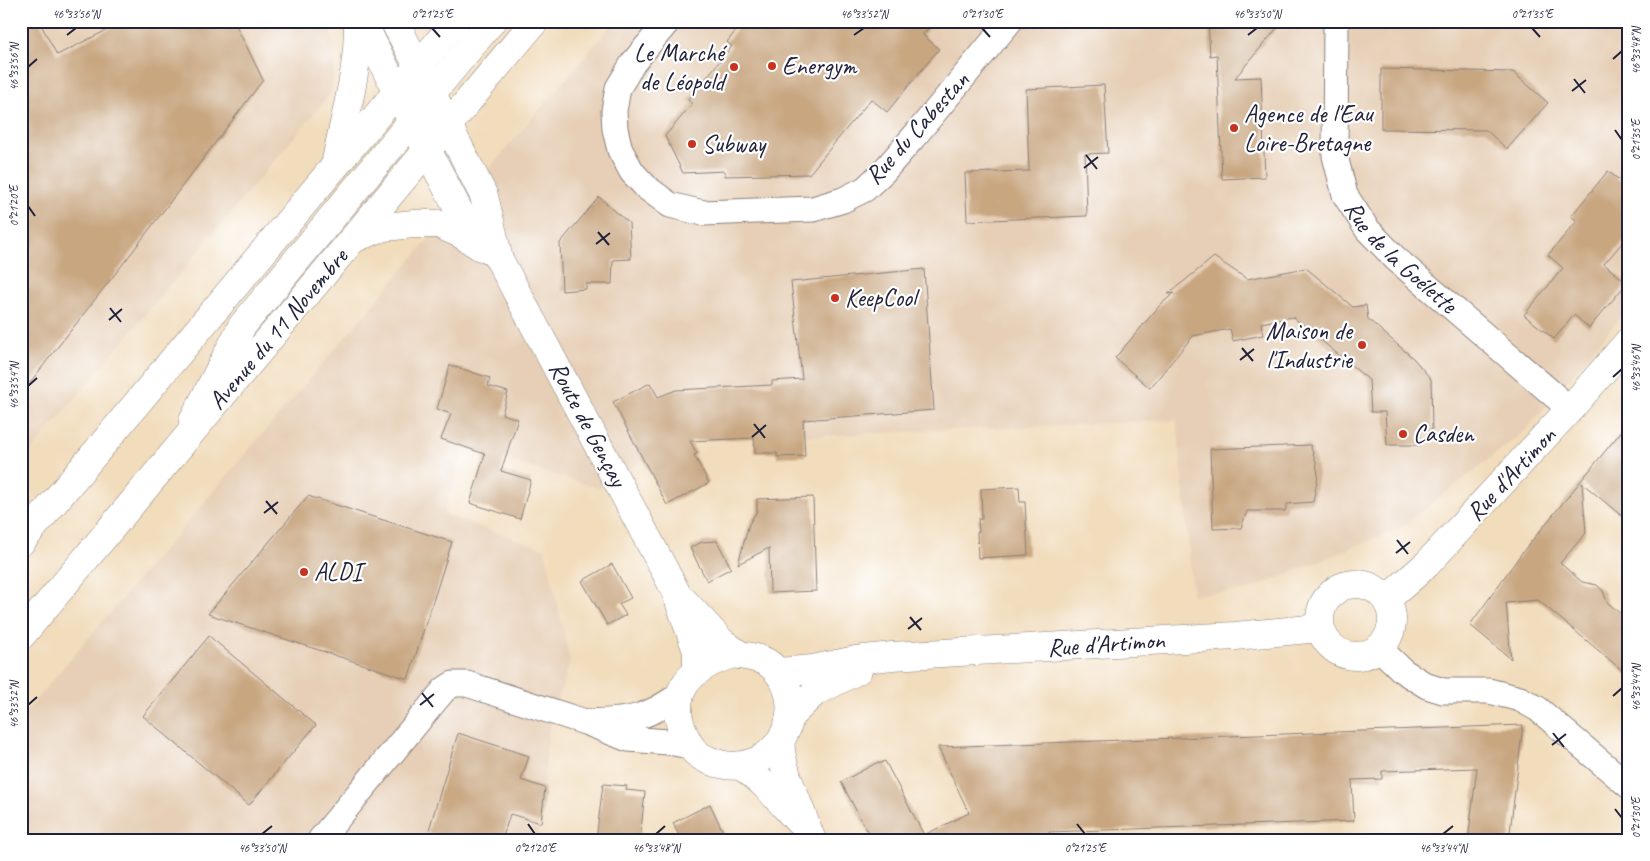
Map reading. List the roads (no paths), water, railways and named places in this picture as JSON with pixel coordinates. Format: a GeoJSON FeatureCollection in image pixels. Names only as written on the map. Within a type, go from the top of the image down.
{"type":"FeatureCollection","features":[{"type":"Feature","properties":{"kind":"main road"},"geometry":{"type":"LineString","coordinates":[[335,166],[354,82],[358,21]]}},
{"type":"Feature","properties":{"kind":"main road","name":"Route de Gençay"},"geometry":{"type":"LineString","coordinates":[[362,21],[460,213],[499,259],[674,590],[697,651],[698,670]]}},
{"type":"Feature","properties":{"kind":"main road","name":"Route de Gençay"},"geometry":{"type":"LineString","coordinates":[[394,21],[484,196],[499,259]]}},
{"type":"Feature","properties":{"kind":"main road"},"geometry":{"type":"LineString","coordinates":[[21,542],[456,21]]}},
{"type":"Feature","properties":{"kind":"main road"},"geometry":{"type":"LineString","coordinates":[[427,150],[432,93],[492,21]]}},
{"type":"Feature","properties":{"kind":"main road","name":"Avenue du 11 Novembre"},"geometry":{"type":"LineString","coordinates":[[21,636],[535,21]]}},
{"type":"Feature","properties":{"kind":"main road"},"geometry":{"type":"LineString","coordinates":[[179,447],[242,326],[412,121],[418,66]]}},
{"type":"Feature","properties":{"kind":"main road"},"geometry":{"type":"LineString","coordinates":[[353,239],[384,227],[438,224],[461,234],[499,259]]}},
{"type":"Feature","properties":{"kind":"main road","name":"Rue d'Artimon"},"geometry":{"type":"LineString","coordinates":[[1386,600],[1428,564],[1570,409],[1629,341]]}},
{"type":"Feature","properties":{"kind":"main road"},"geometry":{"type":"LineString","coordinates":[[1354,584],[1367,585],[1378,591],[1386,600],[1392,617],[1389,634],[1379,648],[1366,655],[1351,656],[1337,651],[1326,641],[1320,628],[1320,615],[1324,603],[1331,593],[1342,586],[1354,584]]}},
{"type":"Feature","properties":{"kind":"main road","name":"Route de Gençay"},"geometry":{"type":"LineString","coordinates":[[674,590],[722,642],[740,655]]}},
{"type":"Feature","properties":{"kind":"main road","name":"Rue d'Artimon"},"geometry":{"type":"LineString","coordinates":[[779,672],[813,670],[856,660],[892,656],[1235,636],[1320,628]]}},
{"type":"Feature","properties":{"kind":"main road"},"geometry":{"type":"LineString","coordinates":[[733,654],[740,655],[766,661],[779,672],[788,690],[792,706],[789,723],[780,742],[767,756],[749,765],[730,766],[702,758],[690,746],[682,730],[678,713],[679,695],[685,683],[698,670],[716,660],[733,654]]}},
{"type":"Feature","properties":{"kind":"main road","name":"Rue d'Artimon"},"geometry":{"type":"LineString","coordinates":[[790,716],[814,692],[892,656]]}},
{"type":"Feature","properties":{"kind":"main road"},"geometry":{"type":"LineString","coordinates":[[780,742],[787,776],[810,837]]}},
{"type":"Feature","properties":{"kind":"main road"},"geometry":{"type":"LineString","coordinates":[[741,766],[756,775],[770,788],[810,837]]}},
{"type":"Feature","properties":{"kind":"street","name":"Rue du Cabestan"},"geometry":{"type":"LineString","coordinates":[[668,21],[633,63],[618,88],[614,111],[615,130],[620,150],[632,172],[647,188],[670,205],[703,214],[813,209],[842,200],[865,189],[883,172],[918,132],[1010,21]]}},
{"type":"Feature","properties":{"kind":"street","name":"Rue de la Goélette"},"geometry":{"type":"LineString","coordinates":[[1336,21],[1335,156],[1345,195],[1367,229],[1396,259],[1570,409]]}},
{"type":"Feature","properties":{"kind":"street"},"geometry":{"type":"LineString","coordinates":[[1379,648],[1403,671],[1427,686],[1443,691],[1489,691],[1520,699],[1538,709],[1629,786]]}},
{"type":"Feature","properties":{"kind":"street"},"geometry":{"type":"LineString","coordinates":[[320,840],[444,690],[453,684],[467,684],[585,722],[628,739],[668,742],[690,746]]}},
{"type":"Feature","properties":{"kind":"street"},"geometry":{"type":"LineString","coordinates":[[585,722],[618,721],[637,718],[664,706],[679,695]]}},
{"type":"Feature","properties":{"kind":"place","name":"Energym"},"geometry":{"type":"Point","coordinates":[772,66]}},
{"type":"Feature","properties":{"kind":"place","name":"Le Marché de Léopold"},"geometry":{"type":"Point","coordinates":[734,67]}},
{"type":"Feature","properties":{"kind":"place","name":"Agence de l'Eau Loire-Bretagne"},"geometry":{"type":"Point","coordinates":[1234,128]}},
{"type":"Feature","properties":{"kind":"place","name":"Subway"},"geometry":{"type":"Point","coordinates":[692,144]}},
{"type":"Feature","properties":{"kind":"place","name":"KeepCool"},"geometry":{"type":"Point","coordinates":[835,298]}},
{"type":"Feature","properties":{"kind":"place","name":"Maison de l'Industrie"},"geometry":{"type":"Point","coordinates":[1362,345]}},
{"type":"Feature","properties":{"kind":"place","name":"Casden"},"geometry":{"type":"Point","coordinates":[1403,434]}},
{"type":"Feature","properties":{"kind":"place","name":"ALDI"},"geometry":{"type":"Point","coordinates":[304,572]}}]}
